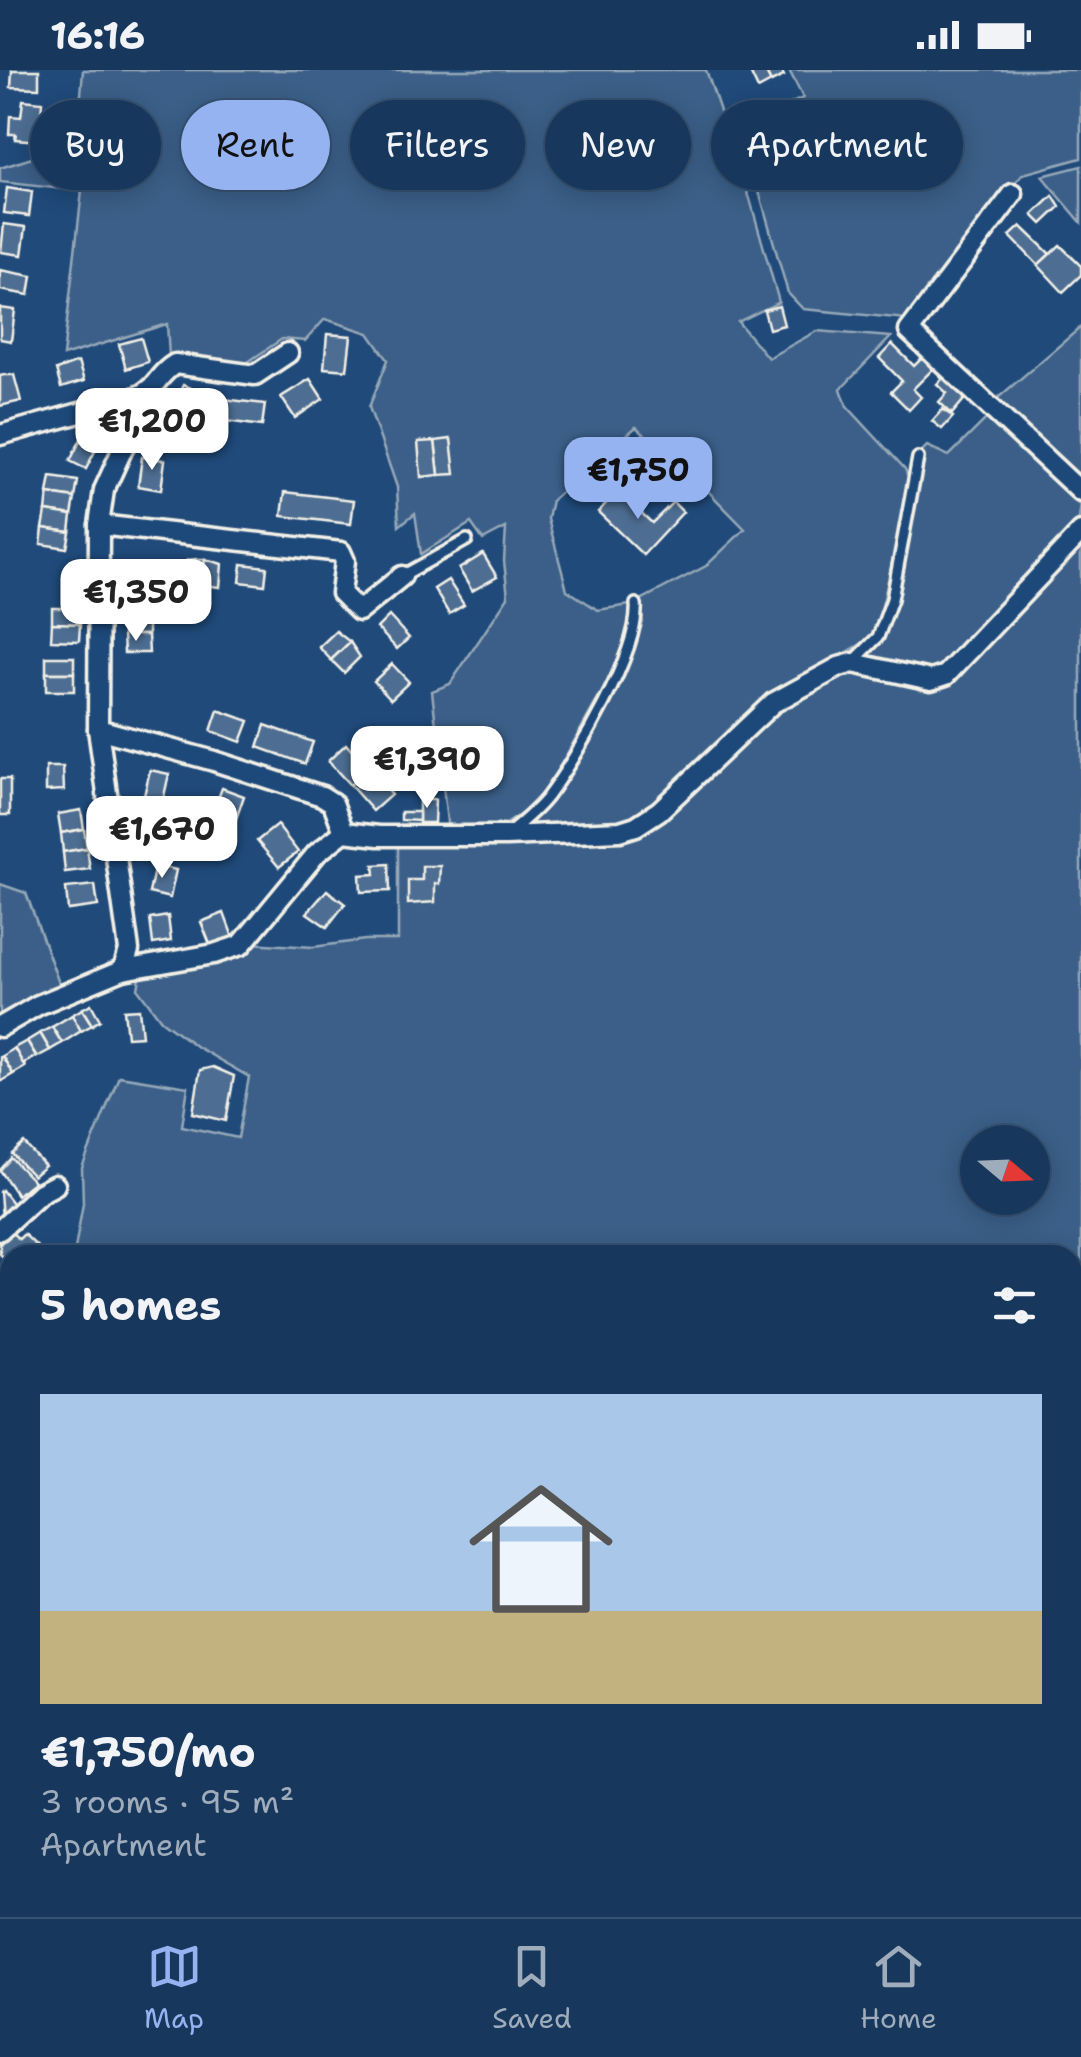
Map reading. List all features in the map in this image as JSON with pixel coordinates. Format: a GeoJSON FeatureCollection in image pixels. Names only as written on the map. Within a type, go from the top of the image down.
{"type":"FeatureCollection","features":[{"type":"Feature","properties":{"kind":"street"},"geometry":{"type":"LineString","coordinates":[[1013,194],[909,331],[1081,492]]}},
{"type":"Feature","properties":{"kind":"street"},"geometry":{"type":"LineString","coordinates":[[0,435],[134,398],[153,390],[165,370],[175,364],[255,375],[288,353]]}},
{"type":"Feature","properties":{"kind":"street"},"geometry":{"type":"LineString","coordinates":[[124,970],[129,950],[98,729],[99,525],[104,490],[134,424],[134,398]]}},
{"type":"Feature","properties":{"kind":"street"},"geometry":{"type":"LineString","coordinates":[[99,525],[341,552],[345,561],[341,593],[359,611],[402,576]]}},
{"type":"Feature","properties":{"kind":"street"},"geometry":{"type":"LineString","coordinates":[[0,1028],[38,1005],[124,970],[214,954],[241,945],[316,852],[344,832],[378,836],[608,834],[636,826],[659,811],[773,703],[805,684],[852,663],[932,680],[946,674],[1081,532]]}},
{"type":"Feature","properties":{"kind":"street"},"geometry":{"type":"LineString","coordinates":[[98,729],[322,796],[333,803],[344,832]]}},
{"type":"Feature","properties":{"kind":"street"},"geometry":{"type":"LineString","coordinates":[[0,1230],[40,1193],[55,1185]]}},
{"type":"Feature","properties":{"kind":"lane"},"geometry":{"type":"LineString","coordinates":[[852,663],[878,636],[888,613],[918,458]]}},
{"type":"Feature","properties":{"kind":"lane"},"geometry":{"type":"LineString","coordinates":[[402,576],[467,540]]}},
{"type":"Feature","properties":{"kind":"lane"},"geometry":{"type":"LineString","coordinates":[[506,836],[546,798],[583,740],[626,656],[635,632],[636,604]]}},
{"type":"Feature","properties":{"kind":"shaded area"},"geometry":{"type":"Polygon","coordinates":[[[83,70],[706,70],[716,100],[711,100],[711,190],[747,190],[779,302],[738,322],[768,358],[817,331],[891,337],[841,389],[847,406],[905,469],[910,482],[878,625],[871,638],[768,699],[655,809],[614,829],[513,833],[547,803],[622,674],[643,622],[639,601],[706,566],[745,529],[636,427],[552,500],[548,519],[567,590],[598,610],[630,605],[632,623],[614,670],[533,806],[494,832],[448,831],[432,691],[450,684],[508,597],[506,528],[483,540],[471,523],[421,554],[415,513],[399,526],[397,487],[369,407],[388,360],[369,333],[325,319],[305,341],[282,339],[242,366],[169,356],[167,324],[63,356],[82,191],[73,190],[161,190],[161,100],[81,100],[83,70]]]}},
{"type":"Feature","properties":{"kind":"shaded area"},"geometry":{"type":"Polygon","coordinates":[[[789,70],[1081,70],[1081,158],[1023,174],[907,319],[803,309],[788,293],[759,190],[963,190],[963,100],[799,100],[803,98],[789,70]]]}},
{"type":"Feature","properties":{"kind":"shaded area"},"geometry":{"type":"Polygon","coordinates":[[[30,159],[30,185],[0,182],[0,168],[30,159]]]}},
{"type":"Feature","properties":{"kind":"shaded area"},"geometry":{"type":"Polygon","coordinates":[[[1081,166],[1081,222],[1042,176],[1081,166]]]}},
{"type":"Feature","properties":{"kind":"shaded area"},"geometry":{"type":"Polygon","coordinates":[[[1081,327],[1081,487],[992,403],[1081,327]]]}},
{"type":"Feature","properties":{"kind":"shaded area"},"geometry":{"type":"Polygon","coordinates":[[[991,414],[1081,504],[1078,526],[934,676],[861,660],[874,647],[892,614],[919,483],[921,452],[927,446],[949,456],[991,414]]]}},
{"type":"Feature","properties":{"kind":"shaded area"},"geometry":{"type":"Polygon","coordinates":[[[1081,539],[1081,1245],[76,1245],[83,1203],[82,1168],[119,1076],[188,1087],[182,1126],[238,1138],[249,1077],[197,1047],[161,1020],[138,989],[141,972],[250,943],[313,947],[398,940],[398,840],[632,836],[773,707],[852,668],[936,683],[1081,539]]]}},
{"type":"Feature","properties":{"kind":"shaded area"},"geometry":{"type":"Polygon","coordinates":[[[0,884],[26,893],[60,986],[0,1020],[0,884]]]}},
{"type":"Feature","properties":{"kind":"building"},"geometry":{"type":"Polygon","coordinates":[[[12,70],[39,70],[39,88],[11,87],[12,70]]]}},
{"type":"Feature","properties":{"kind":"building"},"geometry":{"type":"Polygon","coordinates":[[[749,70],[765,70],[771,82],[758,89],[749,70]]]}},
{"type":"Feature","properties":{"kind":"building"},"geometry":{"type":"Polygon","coordinates":[[[765,70],[781,70],[784,76],[771,82],[765,70]]]}},
{"type":"Feature","properties":{"kind":"building"},"geometry":{"type":"Polygon","coordinates":[[[23,100],[30,101],[30,140],[15,139],[16,134],[9,134],[10,116],[21,117],[23,100]]]}},
{"type":"Feature","properties":{"kind":"building"},"geometry":{"type":"Polygon","coordinates":[[[7,188],[32,192],[29,216],[4,213],[7,188]]]}},
{"type":"Feature","properties":{"kind":"building"},"geometry":{"type":"Polygon","coordinates":[[[1053,196],[1060,207],[1042,224],[1033,215],[1053,196]]]}},
{"type":"Feature","properties":{"kind":"building"},"geometry":{"type":"Polygon","coordinates":[[[4,224],[26,227],[22,255],[1,252],[4,224]]]}},
{"type":"Feature","properties":{"kind":"building"},"geometry":{"type":"Polygon","coordinates":[[[1021,226],[1050,254],[1038,265],[1010,236],[1021,226]]]}},
{"type":"Feature","properties":{"kind":"building"},"geometry":{"type":"Polygon","coordinates":[[[1060,245],[1081,266],[1081,275],[1063,292],[1038,265],[1060,245]]]}},
{"type":"Feature","properties":{"kind":"building"},"geometry":{"type":"Polygon","coordinates":[[[0,270],[32,276],[29,295],[0,290],[0,270]]]}},
{"type":"Feature","properties":{"kind":"building"},"geometry":{"type":"Polygon","coordinates":[[[779,306],[784,325],[769,329],[764,310],[779,306]]]}},
{"type":"Feature","properties":{"kind":"building"},"geometry":{"type":"Polygon","coordinates":[[[0,308],[15,310],[11,341],[0,339],[0,308]]]}},
{"type":"Feature","properties":{"kind":"building"},"geometry":{"type":"Polygon","coordinates":[[[327,334],[351,336],[347,370],[324,368],[327,334]]]}},
{"type":"Feature","properties":{"kind":"building"},"geometry":{"type":"Polygon","coordinates":[[[141,338],[148,362],[126,369],[119,344],[141,338]]]}},
{"type":"Feature","properties":{"kind":"building"},"geometry":{"type":"Polygon","coordinates":[[[892,344],[914,366],[923,357],[934,368],[913,389],[921,397],[909,410],[891,392],[902,381],[879,358],[892,344]]]}},
{"type":"Feature","properties":{"kind":"building"},"geometry":{"type":"Polygon","coordinates":[[[78,362],[84,381],[61,388],[56,370],[78,362]]]}},
{"type":"Feature","properties":{"kind":"building"},"geometry":{"type":"Polygon","coordinates":[[[14,375],[21,401],[0,406],[0,376],[14,375]]]}},
{"type":"Feature","properties":{"kind":"building"},"geometry":{"type":"Polygon","coordinates":[[[946,375],[968,395],[952,414],[939,402],[947,393],[937,384],[946,375]]]}},
{"type":"Feature","properties":{"kind":"building"},"geometry":{"type":"Polygon","coordinates":[[[310,379],[323,399],[295,418],[281,397],[310,379]]]}},
{"type":"Feature","properties":{"kind":"building"},"geometry":{"type":"Polygon","coordinates":[[[183,385],[197,391],[192,399],[198,403],[190,419],[171,409],[183,385]]]}},
{"type":"Feature","properties":{"kind":"building"},"geometry":{"type":"Polygon","coordinates":[[[215,398],[265,404],[262,426],[212,419],[215,398]]]}},
{"type":"Feature","properties":{"kind":"building"},"geometry":{"type":"Polygon","coordinates":[[[171,409],[190,419],[182,435],[163,425],[171,409]]]}},
{"type":"Feature","properties":{"kind":"building"},"geometry":{"type":"Polygon","coordinates":[[[943,409],[953,417],[942,429],[932,421],[943,409]]]}},
{"type":"Feature","properties":{"kind":"building"},"geometry":{"type":"Polygon","coordinates":[[[81,439],[97,447],[86,469],[70,461],[81,439]]]}},
{"type":"Feature","properties":{"kind":"building"},"geometry":{"type":"Polygon","coordinates":[[[451,439],[455,474],[439,475],[435,441],[451,439]]]}},
{"type":"Feature","properties":{"kind":"building"},"geometry":{"type":"Polygon","coordinates":[[[435,441],[439,475],[421,477],[418,442],[435,441]]]}},
{"type":"Feature","properties":{"kind":"building"},"geometry":{"type":"Polygon","coordinates":[[[142,457],[165,460],[161,490],[138,486],[142,457]]]}},
{"type":"Feature","properties":{"kind":"building"},"geometry":{"type":"Polygon","coordinates":[[[51,477],[78,481],[75,498],[48,494],[51,477]]]}},
{"type":"Feature","properties":{"kind":"building"},"geometry":{"type":"Polygon","coordinates":[[[618,491],[652,523],[673,502],[683,512],[643,555],[598,512],[618,491]]]}},
{"type":"Feature","properties":{"kind":"building"},"geometry":{"type":"Polygon","coordinates":[[[285,492],[354,500],[351,524],[282,516],[285,492]]]}},
{"type":"Feature","properties":{"kind":"building"},"geometry":{"type":"Polygon","coordinates":[[[48,494],[75,498],[72,515],[46,511],[48,494]]]}},
{"type":"Feature","properties":{"kind":"building"},"geometry":{"type":"Polygon","coordinates":[[[46,511],[72,515],[70,532],[43,528],[46,511]]]}},
{"type":"Feature","properties":{"kind":"building"},"geometry":{"type":"Polygon","coordinates":[[[43,528],[70,532],[67,548],[41,544],[43,528]]]}},
{"type":"Feature","properties":{"kind":"building"},"geometry":{"type":"Polygon","coordinates":[[[483,554],[497,577],[472,591],[459,569],[483,554]]]}},
{"type":"Feature","properties":{"kind":"building"},"geometry":{"type":"Polygon","coordinates":[[[205,559],[202,585],[185,583],[187,560],[205,559]]]}},
{"type":"Feature","properties":{"kind":"building"},"geometry":{"type":"Polygon","coordinates":[[[205,559],[222,564],[220,587],[202,585],[205,559]]]}},
{"type":"Feature","properties":{"kind":"building"},"geometry":{"type":"Polygon","coordinates":[[[242,564],[267,567],[265,585],[240,582],[242,564]]]}},
{"type":"Feature","properties":{"kind":"building"},"geometry":{"type":"Polygon","coordinates":[[[123,569],[151,570],[151,586],[123,585],[123,569]]]}},
{"type":"Feature","properties":{"kind":"building"},"geometry":{"type":"Polygon","coordinates":[[[448,580],[464,605],[449,614],[434,589],[448,580]]]}},
{"type":"Feature","properties":{"kind":"building"},"geometry":{"type":"Polygon","coordinates":[[[123,585],[151,586],[151,603],[123,602],[123,585]]]}},
{"type":"Feature","properties":{"kind":"building"},"geometry":{"type":"Polygon","coordinates":[[[52,608],[80,608],[80,624],[52,623],[52,608]]]}},
{"type":"Feature","properties":{"kind":"building"},"geometry":{"type":"Polygon","coordinates":[[[389,616],[409,638],[397,649],[377,628],[389,616]]]}},
{"type":"Feature","properties":{"kind":"building"},"geometry":{"type":"Polygon","coordinates":[[[148,619],[148,635],[123,635],[123,620],[148,619]]]}},
{"type":"Feature","properties":{"kind":"building"},"geometry":{"type":"Polygon","coordinates":[[[52,623],[80,624],[79,641],[51,640],[52,623]]]}},
{"type":"Feature","properties":{"kind":"building"},"geometry":{"type":"Polygon","coordinates":[[[336,631],[350,642],[331,660],[319,647],[336,631]]]}},
{"type":"Feature","properties":{"kind":"building"},"geometry":{"type":"Polygon","coordinates":[[[123,635],[148,635],[149,653],[124,653],[123,635]]]}},
{"type":"Feature","properties":{"kind":"building"},"geometry":{"type":"Polygon","coordinates":[[[350,642],[360,657],[344,673],[331,660],[350,642]]]}},
{"type":"Feature","properties":{"kind":"building"},"geometry":{"type":"Polygon","coordinates":[[[46,657],[74,657],[74,673],[46,673],[46,657]]]}},
{"type":"Feature","properties":{"kind":"building"},"geometry":{"type":"Polygon","coordinates":[[[392,664],[409,682],[391,699],[374,681],[392,664]]]}},
{"type":"Feature","properties":{"kind":"building"},"geometry":{"type":"Polygon","coordinates":[[[46,673],[74,673],[74,691],[46,691],[46,673]]]}},
{"type":"Feature","properties":{"kind":"building"},"geometry":{"type":"Polygon","coordinates":[[[218,710],[249,721],[241,742],[211,731],[218,710]]]}},
{"type":"Feature","properties":{"kind":"building"},"geometry":{"type":"Polygon","coordinates":[[[265,725],[313,742],[305,764],[258,747],[265,725]]]}},
{"type":"Feature","properties":{"kind":"building"},"geometry":{"type":"Polygon","coordinates":[[[346,744],[368,769],[350,785],[328,761],[346,744]]]}},
{"type":"Feature","properties":{"kind":"building"},"geometry":{"type":"Polygon","coordinates":[[[46,767],[63,767],[64,790],[46,791],[46,767]]]}},
{"type":"Feature","properties":{"kind":"building"},"geometry":{"type":"Polygon","coordinates":[[[368,769],[391,795],[373,811],[350,785],[368,769]]]}},
{"type":"Feature","properties":{"kind":"building"},"geometry":{"type":"Polygon","coordinates":[[[150,770],[169,774],[162,805],[143,800],[150,770]]]}},
{"type":"Feature","properties":{"kind":"building"},"geometry":{"type":"Polygon","coordinates":[[[0,779],[10,779],[10,815],[0,815],[0,779]]]}},
{"type":"Feature","properties":{"kind":"building"},"geometry":{"type":"Polygon","coordinates":[[[222,788],[244,796],[235,822],[212,814],[222,788]]]}},
{"type":"Feature","properties":{"kind":"building"},"geometry":{"type":"Polygon","coordinates":[[[419,800],[435,800],[434,823],[419,823],[419,800]]]}},
{"type":"Feature","properties":{"kind":"building"},"geometry":{"type":"Polygon","coordinates":[[[81,810],[84,829],[61,833],[58,814],[81,810]]]}},
{"type":"Feature","properties":{"kind":"building"},"geometry":{"type":"Polygon","coordinates":[[[401,812],[419,812],[419,821],[401,820],[401,812]]]}},
{"type":"Feature","properties":{"kind":"building"},"geometry":{"type":"Polygon","coordinates":[[[159,822],[179,826],[173,852],[153,848],[159,822]]]}},
{"type":"Feature","properties":{"kind":"building"},"geometry":{"type":"Polygon","coordinates":[[[277,825],[298,852],[279,867],[257,841],[277,825]]]}},
{"type":"Feature","properties":{"kind":"building"},"geometry":{"type":"Polygon","coordinates":[[[84,829],[87,848],[63,852],[61,833],[84,829]]]}},
{"type":"Feature","properties":{"kind":"building"},"geometry":{"type":"Polygon","coordinates":[[[87,848],[90,869],[65,872],[63,852],[87,848]]]}},
{"type":"Feature","properties":{"kind":"building"},"geometry":{"type":"Polygon","coordinates":[[[389,864],[390,891],[361,892],[360,875],[375,874],[374,865],[389,864]]]}},
{"type":"Feature","properties":{"kind":"building"},"geometry":{"type":"Polygon","coordinates":[[[155,865],[176,870],[170,898],[149,893],[155,865]]]}},
{"type":"Feature","properties":{"kind":"building"},"geometry":{"type":"Polygon","coordinates":[[[422,866],[440,866],[435,902],[408,904],[408,880],[422,880],[422,866]]]}},
{"type":"Feature","properties":{"kind":"building"},"geometry":{"type":"Polygon","coordinates":[[[95,885],[98,906],[68,910],[66,888],[95,885]]]}},
{"type":"Feature","properties":{"kind":"building"},"geometry":{"type":"Polygon","coordinates":[[[327,890],[345,904],[327,927],[307,913],[327,890]]]}},
{"type":"Feature","properties":{"kind":"building"},"geometry":{"type":"Polygon","coordinates":[[[224,913],[234,940],[212,949],[201,922],[224,913]]]}},
{"type":"Feature","properties":{"kind":"building"},"geometry":{"type":"Polygon","coordinates":[[[168,916],[171,941],[153,944],[150,919],[168,916]]]}},
{"type":"Feature","properties":{"kind":"building"},"geometry":{"type":"Polygon","coordinates":[[[91,1004],[100,1020],[92,1025],[82,1009],[91,1004]]]}},
{"type":"Feature","properties":{"kind":"building"},"geometry":{"type":"Polygon","coordinates":[[[82,1009],[92,1025],[81,1031],[72,1015],[82,1009]]]}},
{"type":"Feature","properties":{"kind":"building"},"geometry":{"type":"Polygon","coordinates":[[[139,1009],[142,1036],[127,1037],[124,1010],[139,1009]]]}},
{"type":"Feature","properties":{"kind":"building"},"geometry":{"type":"Polygon","coordinates":[[[72,1015],[81,1031],[62,1043],[52,1027],[72,1015]]]}},
{"type":"Feature","properties":{"kind":"building"},"geometry":{"type":"Polygon","coordinates":[[[52,1027],[62,1043],[50,1050],[40,1033],[52,1027]]]}},
{"type":"Feature","properties":{"kind":"building"},"geometry":{"type":"Polygon","coordinates":[[[40,1033],[50,1050],[37,1057],[27,1041],[40,1033]]]}},
{"type":"Feature","properties":{"kind":"building"},"geometry":{"type":"Polygon","coordinates":[[[27,1041],[36,1056],[23,1064],[14,1048],[27,1041]]]}},
{"type":"Feature","properties":{"kind":"building"},"geometry":{"type":"Polygon","coordinates":[[[14,1048],[25,1067],[13,1074],[2,1056],[14,1048]]]}},
{"type":"Feature","properties":{"kind":"building"},"geometry":{"type":"Polygon","coordinates":[[[0,1057],[13,1074],[0,1082],[0,1057]]]}},
{"type":"Feature","properties":{"kind":"building"},"geometry":{"type":"Polygon","coordinates":[[[213,1067],[234,1076],[226,1121],[193,1113],[200,1070],[213,1067]]]}},
{"type":"Feature","properties":{"kind":"building"},"geometry":{"type":"Polygon","coordinates":[[[24,1143],[45,1166],[33,1176],[12,1154],[24,1143]]]}},
{"type":"Feature","properties":{"kind":"building"},"geometry":{"type":"Polygon","coordinates":[[[11,1158],[34,1182],[17,1195],[0,1170],[11,1158]]]}},
{"type":"Feature","properties":{"kind":"building"},"geometry":{"type":"Polygon","coordinates":[[[0,1192],[15,1207],[2,1218],[0,1192]]]}},
{"type":"Feature","properties":{"kind":"building"},"geometry":{"type":"Polygon","coordinates":[[[11,1232],[19,1239],[24,1234],[36,1245],[0,1245],[11,1232]]]}}]}
